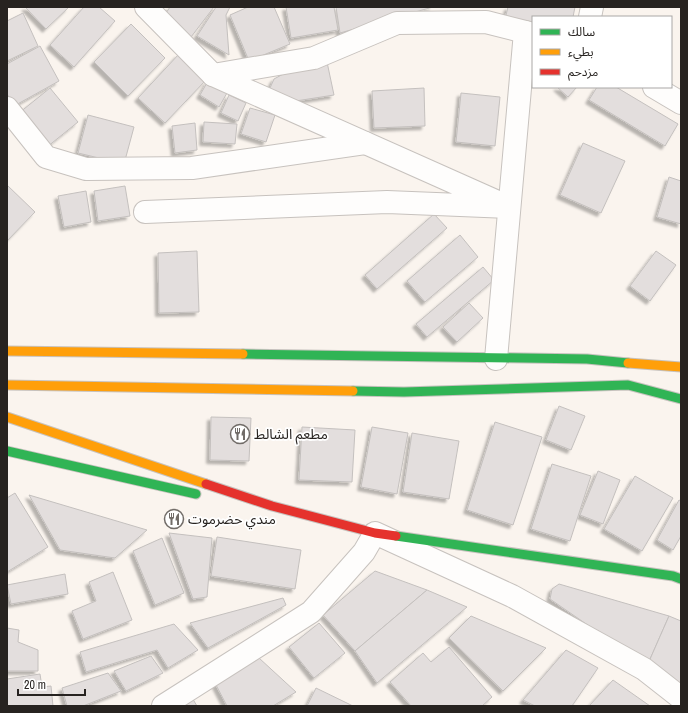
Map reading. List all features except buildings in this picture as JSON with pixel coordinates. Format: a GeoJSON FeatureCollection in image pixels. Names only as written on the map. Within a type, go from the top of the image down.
{"type":"FeatureCollection","features":[{"type":"Feature","properties":{"kind":"main road"},"geometry":{"type":"LineString","coordinates":[[7,351],[587,360],[681,367]]}},
{"type":"Feature","properties":{"kind":"main road"},"geometry":{"type":"LineString","coordinates":[[7,385],[404,392],[628,385],[681,400]]}},
{"type":"Feature","properties":{"kind":"main road"},"geometry":{"type":"LineString","coordinates":[[7,417],[272,506],[375,533],[673,576],[681,579]]}},
{"type":"Feature","properties":{"kind":"main road"},"geometry":{"type":"LineString","coordinates":[[7,451],[206,496]]}},
{"type":"Feature","properties":{"kind":"main road"},"geometry":{"type":"LineString","coordinates":[[221,499],[272,506]]}},
{"type":"Feature","properties":{"kind":"street"},"geometry":{"type":"LineString","coordinates":[[146,7],[214,75],[509,207]]}},
{"type":"Feature","properties":{"kind":"street"},"geometry":{"type":"LineString","coordinates":[[214,75],[314,58],[397,23],[486,22],[529,33],[509,207],[496,359]]}},
{"type":"Feature","properties":{"kind":"street"},"geometry":{"type":"LineString","coordinates":[[656,88],[681,103]]}},
{"type":"Feature","properties":{"kind":"street"},"geometry":{"type":"LineString","coordinates":[[7,108],[46,157],[86,169],[192,168],[365,143]]}},
{"type":"Feature","properties":{"kind":"street"},"geometry":{"type":"LineString","coordinates":[[145,212],[388,202],[509,207]]}},
{"type":"Feature","properties":{"kind":"street"},"geometry":{"type":"LineString","coordinates":[[163,706],[310,612],[364,552],[375,533],[512,596],[644,669],[681,698]]}},
{"type":"Feature","properties":{"kind":"traffic: fast"},"geometry":{"type":"LineString","coordinates":[[243,354],[587,359],[628,363]]}},
{"type":"Feature","properties":{"kind":"traffic: fast"},"geometry":{"type":"LineString","coordinates":[[353,391],[404,392],[628,385],[681,399]]}},
{"type":"Feature","properties":{"kind":"traffic: fast"},"geometry":{"type":"LineString","coordinates":[[7,451],[196,494]]}},
{"type":"Feature","properties":{"kind":"traffic: fast"},"geometry":{"type":"LineString","coordinates":[[396,536],[673,576],[681,579]]}},
{"type":"Feature","properties":{"kind":"traffic: slow"},"geometry":{"type":"LineString","coordinates":[[7,351],[243,354]]}},
{"type":"Feature","properties":{"kind":"traffic: slow"},"geometry":{"type":"LineString","coordinates":[[628,363],[681,367]]}},
{"type":"Feature","properties":{"kind":"traffic: slow"},"geometry":{"type":"LineString","coordinates":[[7,385],[353,391]]}},
{"type":"Feature","properties":{"kind":"traffic: slow"},"geometry":{"type":"LineString","coordinates":[[7,417],[206,484]]}},
{"type":"Feature","properties":{"kind":"traffic: jam"},"geometry":{"type":"LineString","coordinates":[[206,484],[272,506],[375,533],[396,536]]}},
{"type":"Feature","properties":{"kind":"place","name":"مطعم الشالط"},"geometry":{"type":"Point","coordinates":[240,434]}},
{"type":"Feature","properties":{"kind":"place","name":"مندي حضرموت"},"geometry":{"type":"Point","coordinates":[174,519]}}]}
